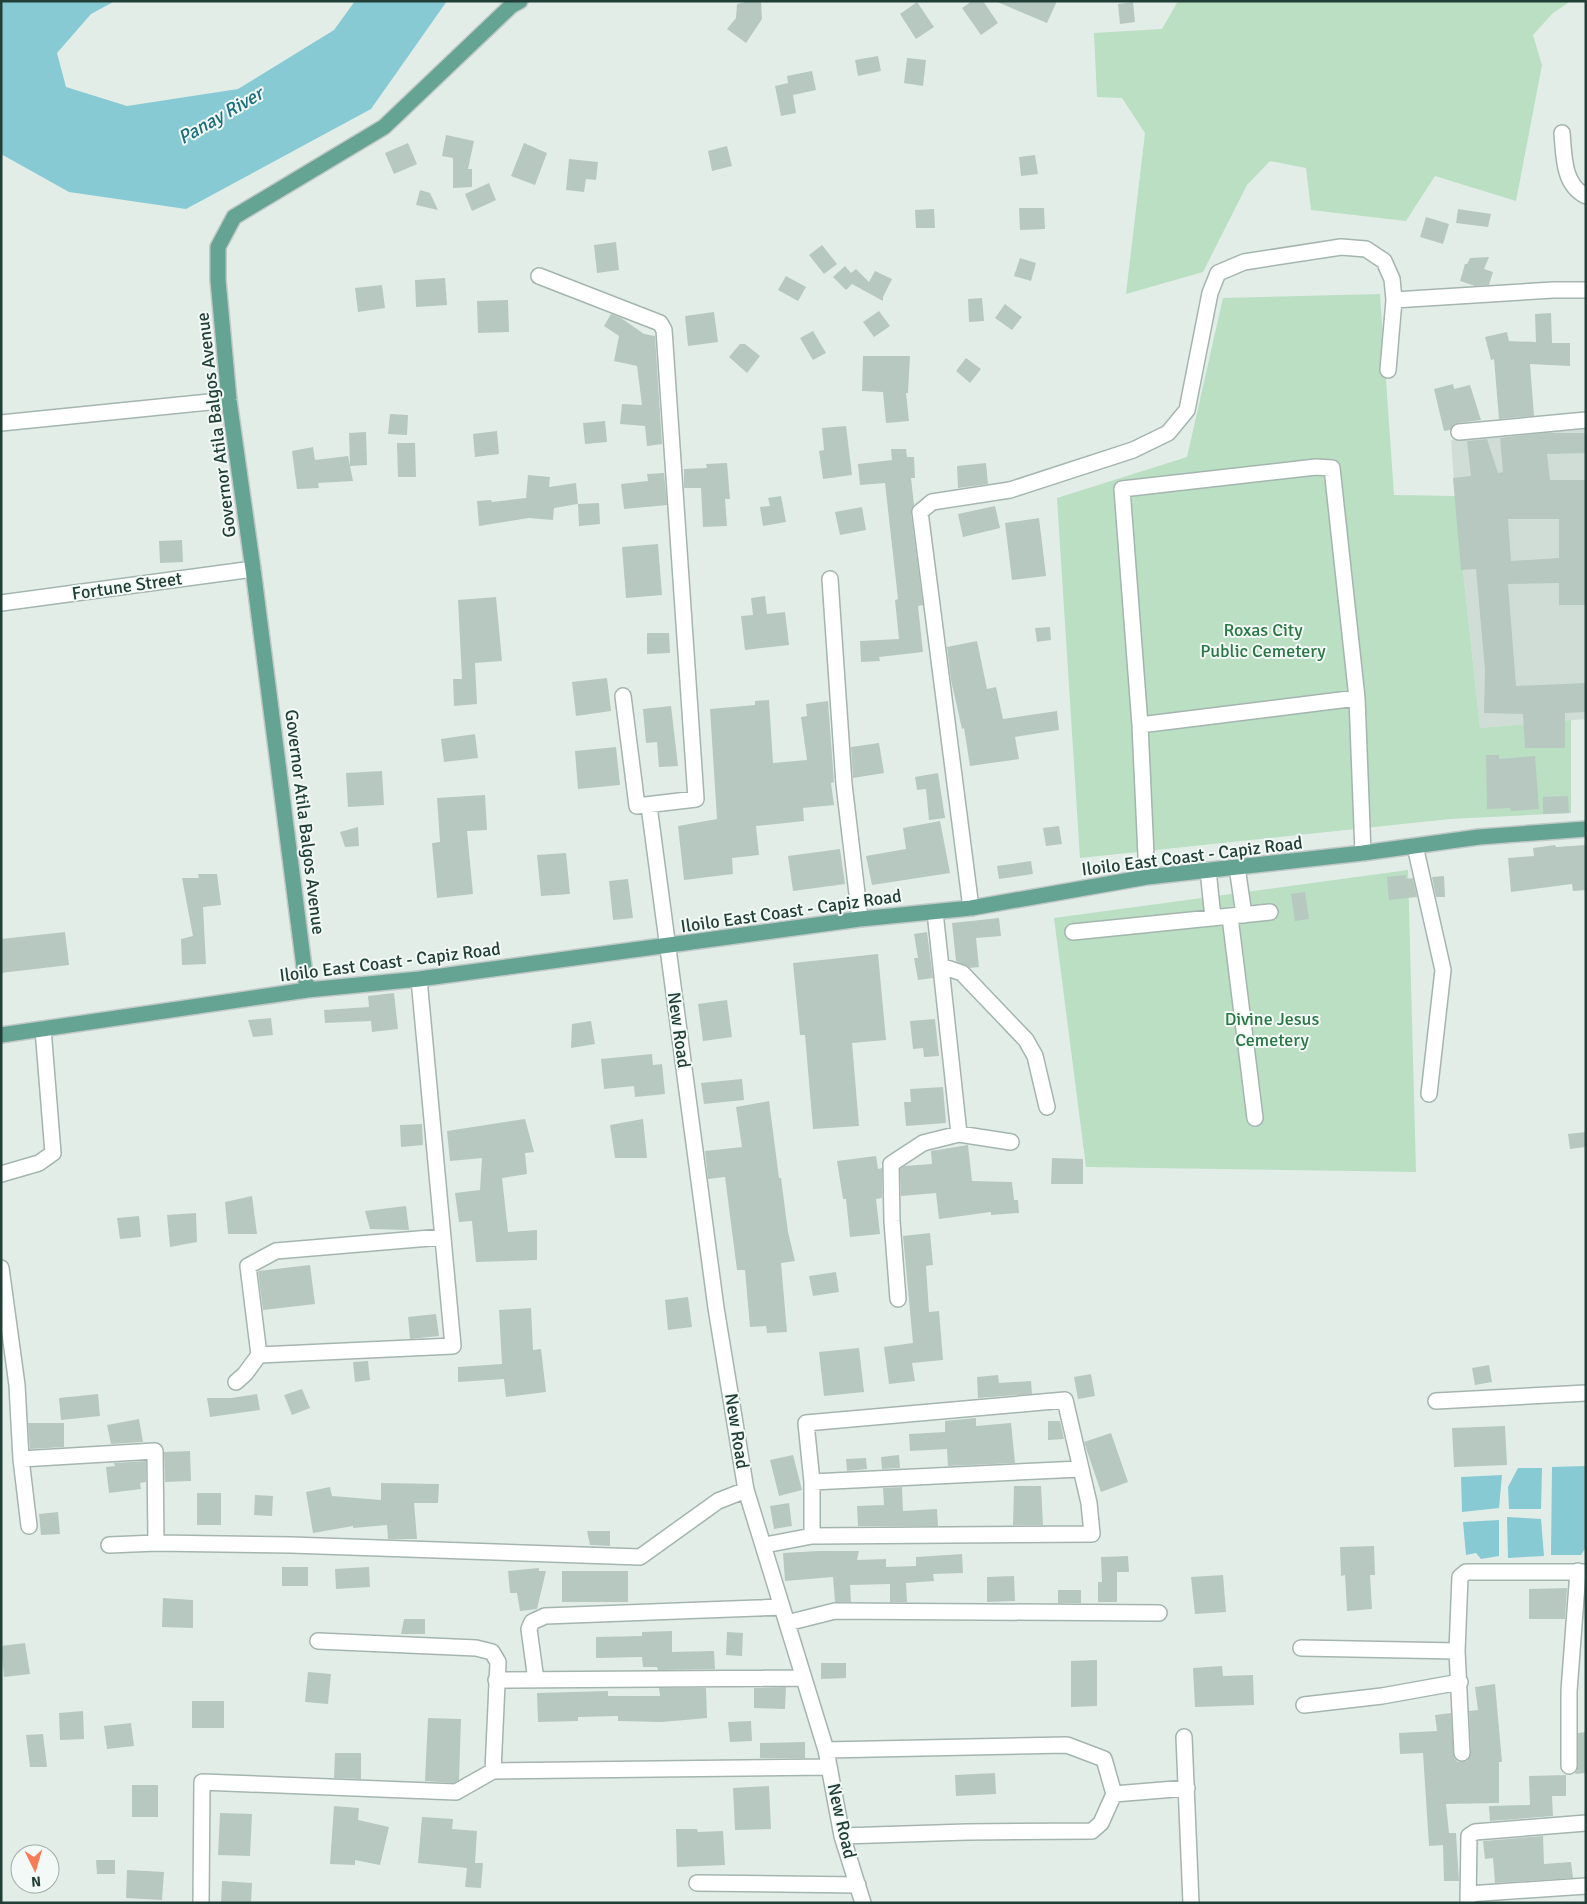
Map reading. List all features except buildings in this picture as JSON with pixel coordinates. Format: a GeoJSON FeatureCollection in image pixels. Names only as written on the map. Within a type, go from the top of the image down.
{"type":"FeatureCollection","features":[{"type":"Feature","properties":{"kind":"main road","name":"Governor Atila Balgos Avenue"},"geometry":{"type":"LineString","coordinates":[[308,990],[229,400],[218,247],[234,217],[384,127],[511,6],[520,1]]}},
{"type":"Feature","properties":{"kind":"main road","name":"Iloilo East Coast - Capiz Road"},"geometry":{"type":"LineString","coordinates":[[1,1035],[308,990],[418,979],[667,947],[860,918],[971,908],[1147,877],[1363,853],[1479,837],[1586,829]]}},
{"type":"Feature","properties":{"kind":"street"},"geometry":{"type":"LineString","coordinates":[[1562,133],[1565,170],[1576,192],[1586,196]]}},
{"type":"Feature","properties":{"kind":"street"},"geometry":{"type":"LineString","coordinates":[[971,908],[920,512],[932,502],[1010,490],[1133,450],[1168,433],[1187,410],[1210,293],[1218,273],[1244,262],[1341,247],[1366,249],[1384,261],[1392,279],[1394,300],[1388,370]]}},
{"type":"Feature","properties":{"kind":"street"},"geometry":{"type":"LineString","coordinates":[[539,276],[660,323],[664,330],[696,800],[637,806],[623,696]]}},
{"type":"Feature","properties":{"kind":"street"},"geometry":{"type":"LineString","coordinates":[[1394,300],[1553,290],[1586,290]]}},
{"type":"Feature","properties":{"kind":"street"},"geometry":{"type":"LineString","coordinates":[[1,423],[229,400]]}},
{"type":"Feature","properties":{"kind":"street"},"geometry":{"type":"LineString","coordinates":[[1459,432],[1586,420]]}},
{"type":"Feature","properties":{"kind":"street"},"geometry":{"type":"LineString","coordinates":[[1147,877],[1140,725],[1122,489],[1316,466],[1332,468],[1357,698],[1363,853]]}},
{"type":"Feature","properties":{"kind":"street","name":"Fortune Street"},"geometry":{"type":"LineString","coordinates":[[1,603],[253,568]]}},
{"type":"Feature","properties":{"kind":"street"},"geometry":{"type":"LineString","coordinates":[[830,579],[844,784],[860,918]]}},
{"type":"Feature","properties":{"kind":"street"},"geometry":{"type":"LineString","coordinates":[[1140,725],[1357,698]]}},
{"type":"Feature","properties":{"kind":"street","name":"New Road"},"geometry":{"type":"LineString","coordinates":[[649,806],[716,1308],[746,1490],[765,1545],[803,1678],[826,1750],[842,1836],[863,1903]]}},
{"type":"Feature","properties":{"kind":"street"},"geometry":{"type":"LineString","coordinates":[[1415,846],[1443,970],[1429,1094]]}},
{"type":"Feature","properties":{"kind":"street"},"geometry":{"type":"LineString","coordinates":[[1237,867],[1237,916],[1255,1118]]}},
{"type":"Feature","properties":{"kind":"street"},"geometry":{"type":"LineString","coordinates":[[1208,870],[1213,918]]}},
{"type":"Feature","properties":{"kind":"street"},"geometry":{"type":"LineString","coordinates":[[935,912],[959,1134]]}},
{"type":"Feature","properties":{"kind":"street"},"geometry":{"type":"LineString","coordinates":[[1074,932],[1270,912]]}},
{"type":"Feature","properties":{"kind":"street"},"geometry":{"type":"LineString","coordinates":[[941,966],[962,973],[1026,1040],[1035,1056],[1047,1107]]}},
{"type":"Feature","properties":{"kind":"street"},"geometry":{"type":"LineString","coordinates":[[259,1355],[453,1346],[418,979]]}},
{"type":"Feature","properties":{"kind":"street"},"geometry":{"type":"LineString","coordinates":[[1,1174],[39,1163],[52,1153],[43,1029]]}},
{"type":"Feature","properties":{"kind":"street"},"geometry":{"type":"LineString","coordinates":[[898,1299],[892,1220],[891,1164],[924,1143],[959,1134],[1011,1142]]}},
{"type":"Feature","properties":{"kind":"street"},"geometry":{"type":"LineString","coordinates":[[236,1382],[245,1374],[259,1355],[248,1266],[276,1251],[442,1237]]}},
{"type":"Feature","properties":{"kind":"street"},"geometry":{"type":"LineString","coordinates":[[1,1268],[17,1385],[21,1459],[30,1526]]}},
{"type":"Feature","properties":{"kind":"street"},"geometry":{"type":"LineString","coordinates":[[1436,1401],[1586,1392]]}},
{"type":"Feature","properties":{"kind":"street"},"geometry":{"type":"LineString","coordinates":[[765,1545],[812,1536],[1092,1534],[1089,1503],[1065,1400],[806,1423],[812,1482],[812,1536]]}},
{"type":"Feature","properties":{"kind":"street"},"geometry":{"type":"LineString","coordinates":[[21,1459],[155,1451],[156,1544]]}},
{"type":"Feature","properties":{"kind":"street"},"geometry":{"type":"LineString","coordinates":[[812,1482],[1080,1469]]}},
{"type":"Feature","properties":{"kind":"street"},"geometry":{"type":"LineString","coordinates":[[109,1545],[291,1545],[640,1557],[718,1501],[746,1490]]}},
{"type":"Feature","properties":{"kind":"street"},"geometry":{"type":"LineString","coordinates":[[1462,1753],[1460,1682],[1456,1651],[1460,1577],[1466,1572],[1582,1572],[1569,1692],[1569,1766]]}},
{"type":"Feature","properties":{"kind":"street"},"geometry":{"type":"LineString","coordinates":[[536,1680],[529,1629],[532,1622],[545,1616],[782,1607]]}},
{"type":"Feature","properties":{"kind":"street"},"geometry":{"type":"LineString","coordinates":[[787,1623],[835,1611],[1159,1613]]}},
{"type":"Feature","properties":{"kind":"street"},"geometry":{"type":"LineString","coordinates":[[318,1641],[476,1648],[492,1652],[498,1662],[493,1771]]}},
{"type":"Feature","properties":{"kind":"street"},"geometry":{"type":"LineString","coordinates":[[1302,1648],[1456,1651]]}},
{"type":"Feature","properties":{"kind":"street"},"geometry":{"type":"LineString","coordinates":[[496,1680],[803,1678]]}},
{"type":"Feature","properties":{"kind":"street"},"geometry":{"type":"LineString","coordinates":[[1304,1704],[1382,1696],[1460,1682]]}},
{"type":"Feature","properties":{"kind":"street"},"geometry":{"type":"LineString","coordinates":[[1184,1737],[1191,1903]]}},
{"type":"Feature","properties":{"kind":"street"},"geometry":{"type":"LineString","coordinates":[[826,1750],[1067,1745],[1104,1759],[1114,1794],[1101,1823],[1092,1831],[842,1836]]}},
{"type":"Feature","properties":{"kind":"street"},"geometry":{"type":"LineString","coordinates":[[200,1903],[202,1782],[456,1792],[493,1771],[830,1767]]}},
{"type":"Feature","properties":{"kind":"street"},"geometry":{"type":"LineString","coordinates":[[1114,1794],[1187,1788]]}},
{"type":"Feature","properties":{"kind":"street"},"geometry":{"type":"LineString","coordinates":[[1586,1823],[1475,1832],[1469,1836],[1468,1899],[1586,1886]]}},
{"type":"Feature","properties":{"kind":"street"},"geometry":{"type":"LineString","coordinates":[[697,1883],[858,1884]]}},
{"type":"Feature","properties":{"kind":"shaded area"},"geometry":{"type":"Polygon","coordinates":[[[1586,429],[1586,719],[1480,728],[1455,496],[1451,440],[1586,429]]]}},
{"type":"Feature","properties":{"kind":"green space"},"geometry":{"type":"Polygon","coordinates":[[[1178,1],[1571,1],[1553,13],[1533,35],[1542,65],[1516,201],[1435,176],[1406,221],[1311,210],[1306,168],[1270,161],[1247,185],[1203,272],[1126,294],[1145,133],[1122,98],[1097,97],[1094,33],[1162,29],[1178,1]]]}},
{"type":"Feature","properties":{"kind":"green space","name":"Roxas City Public Cemetery"},"geometry":{"type":"Polygon","coordinates":[[[1380,294],[1394,495],[1455,496],[1480,728],[1571,720],[1571,813],[1450,819],[1080,858],[1057,498],[1187,457],[1223,298],[1380,294]]]}},
{"type":"Feature","properties":{"kind":"green space","name":"Divine Jesus Cemetery"},"geometry":{"type":"Polygon","coordinates":[[[1408,870],[1416,1172],[1086,1167],[1054,918],[1408,870]]]}},
{"type":"Feature","properties":{"kind":"water","name":"Panay River"},"geometry":{"type":"Polygon","coordinates":[[[1,1],[115,1],[91,14],[57,53],[66,87],[127,106],[238,89],[334,30],[355,1],[447,1],[371,109],[186,209],[69,192],[1,154],[1,1]]]}},
{"type":"Feature","properties":{"kind":"water"},"geometry":{"type":"Polygon","coordinates":[[[1586,1466],[1586,1547],[1581,1555],[1551,1555],[1552,1467],[1586,1466]]]}},
{"type":"Feature","properties":{"kind":"water"},"geometry":{"type":"Polygon","coordinates":[[[1518,1468],[1542,1468],[1541,1509],[1509,1509],[1508,1487],[1518,1468]]]}},
{"type":"Feature","properties":{"kind":"water"},"geometry":{"type":"Polygon","coordinates":[[[1502,1475],[1499,1508],[1462,1512],[1461,1477],[1502,1475]]]}},
{"type":"Feature","properties":{"kind":"water"},"geometry":{"type":"Polygon","coordinates":[[[1507,1517],[1541,1519],[1544,1556],[1508,1558],[1507,1517]]]}},
{"type":"Feature","properties":{"kind":"water"},"geometry":{"type":"Polygon","coordinates":[[[1499,1520],[1499,1556],[1481,1559],[1476,1553],[1466,1555],[1463,1522],[1499,1520]]]}}]}
